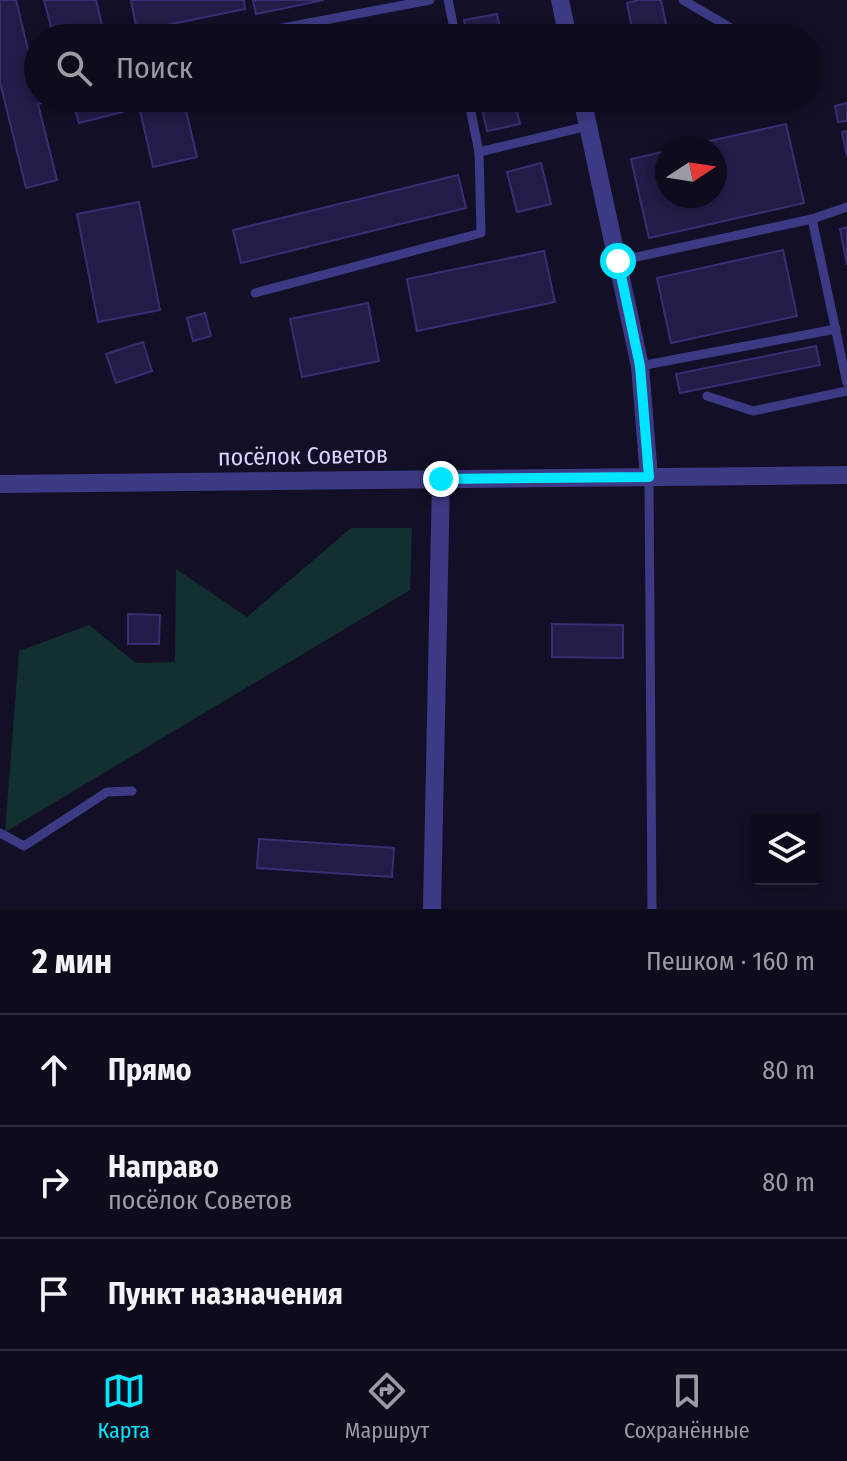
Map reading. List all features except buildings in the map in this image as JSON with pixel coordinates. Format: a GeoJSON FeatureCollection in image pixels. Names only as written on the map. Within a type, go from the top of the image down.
{"type":"FeatureCollection","features":[{"type":"Feature","properties":{"kind":"street"},"geometry":{"type":"LineString","coordinates":[[560,0],[565,24]]}},
{"type":"Feature","properties":{"kind":"street"},"geometry":{"type":"LineString","coordinates":[[585,112],[640,366],[649,477]]}},
{"type":"Feature","properties":{"kind":"street","name":"посёлок Советов"},"geometry":{"type":"LineString","coordinates":[[0,484],[847,475]]}},
{"type":"Feature","properties":{"kind":"street"},"geometry":{"type":"LineString","coordinates":[[432,909],[441,479]]}},
{"type":"Feature","properties":{"kind":"lane"},"geometry":{"type":"LineString","coordinates":[[304,24],[430,0]]}},
{"type":"Feature","properties":{"kind":"lane"},"geometry":{"type":"LineString","coordinates":[[448,0],[453,24]]}},
{"type":"Feature","properties":{"kind":"lane"},"geometry":{"type":"LineString","coordinates":[[683,0],[724,24]]}},
{"type":"Feature","properties":{"kind":"lane"},"geometry":{"type":"LineString","coordinates":[[255,293],[481,233],[479,152],[471,112]]}},
{"type":"Feature","properties":{"kind":"lane"},"geometry":{"type":"LineString","coordinates":[[479,152],[588,126]]}},
{"type":"Feature","properties":{"kind":"lane"},"geometry":{"type":"LineString","coordinates":[[618,261],[812,219],[847,207]]}},
{"type":"Feature","properties":{"kind":"lane"},"geometry":{"type":"LineString","coordinates":[[812,219],[836,329],[843,346],[847,383]]}},
{"type":"Feature","properties":{"kind":"lane"},"geometry":{"type":"LineString","coordinates":[[640,366],[836,329]]}},
{"type":"Feature","properties":{"kind":"lane"},"geometry":{"type":"LineString","coordinates":[[707,396],[753,411],[847,391]]}},
{"type":"Feature","properties":{"kind":"lane"},"geometry":{"type":"LineString","coordinates":[[649,477],[652,909]]}},
{"type":"Feature","properties":{"kind":"lane"},"geometry":{"type":"LineString","coordinates":[[0,833],[24,846],[107,792],[132,791]]}},
{"type":"Feature","properties":{"kind":"green space"},"geometry":{"type":"Polygon","coordinates":[[[351,528],[412,528],[410,590],[5,832],[19,651],[89,625],[136,663],[175,662],[176,569],[247,617],[351,528]]]}},
{"type":"Feature","properties":{"kind":"route"},"geometry":{"type":"LineString","coordinates":[[441,479],[649,477],[640,366],[618,261]]}}]}
